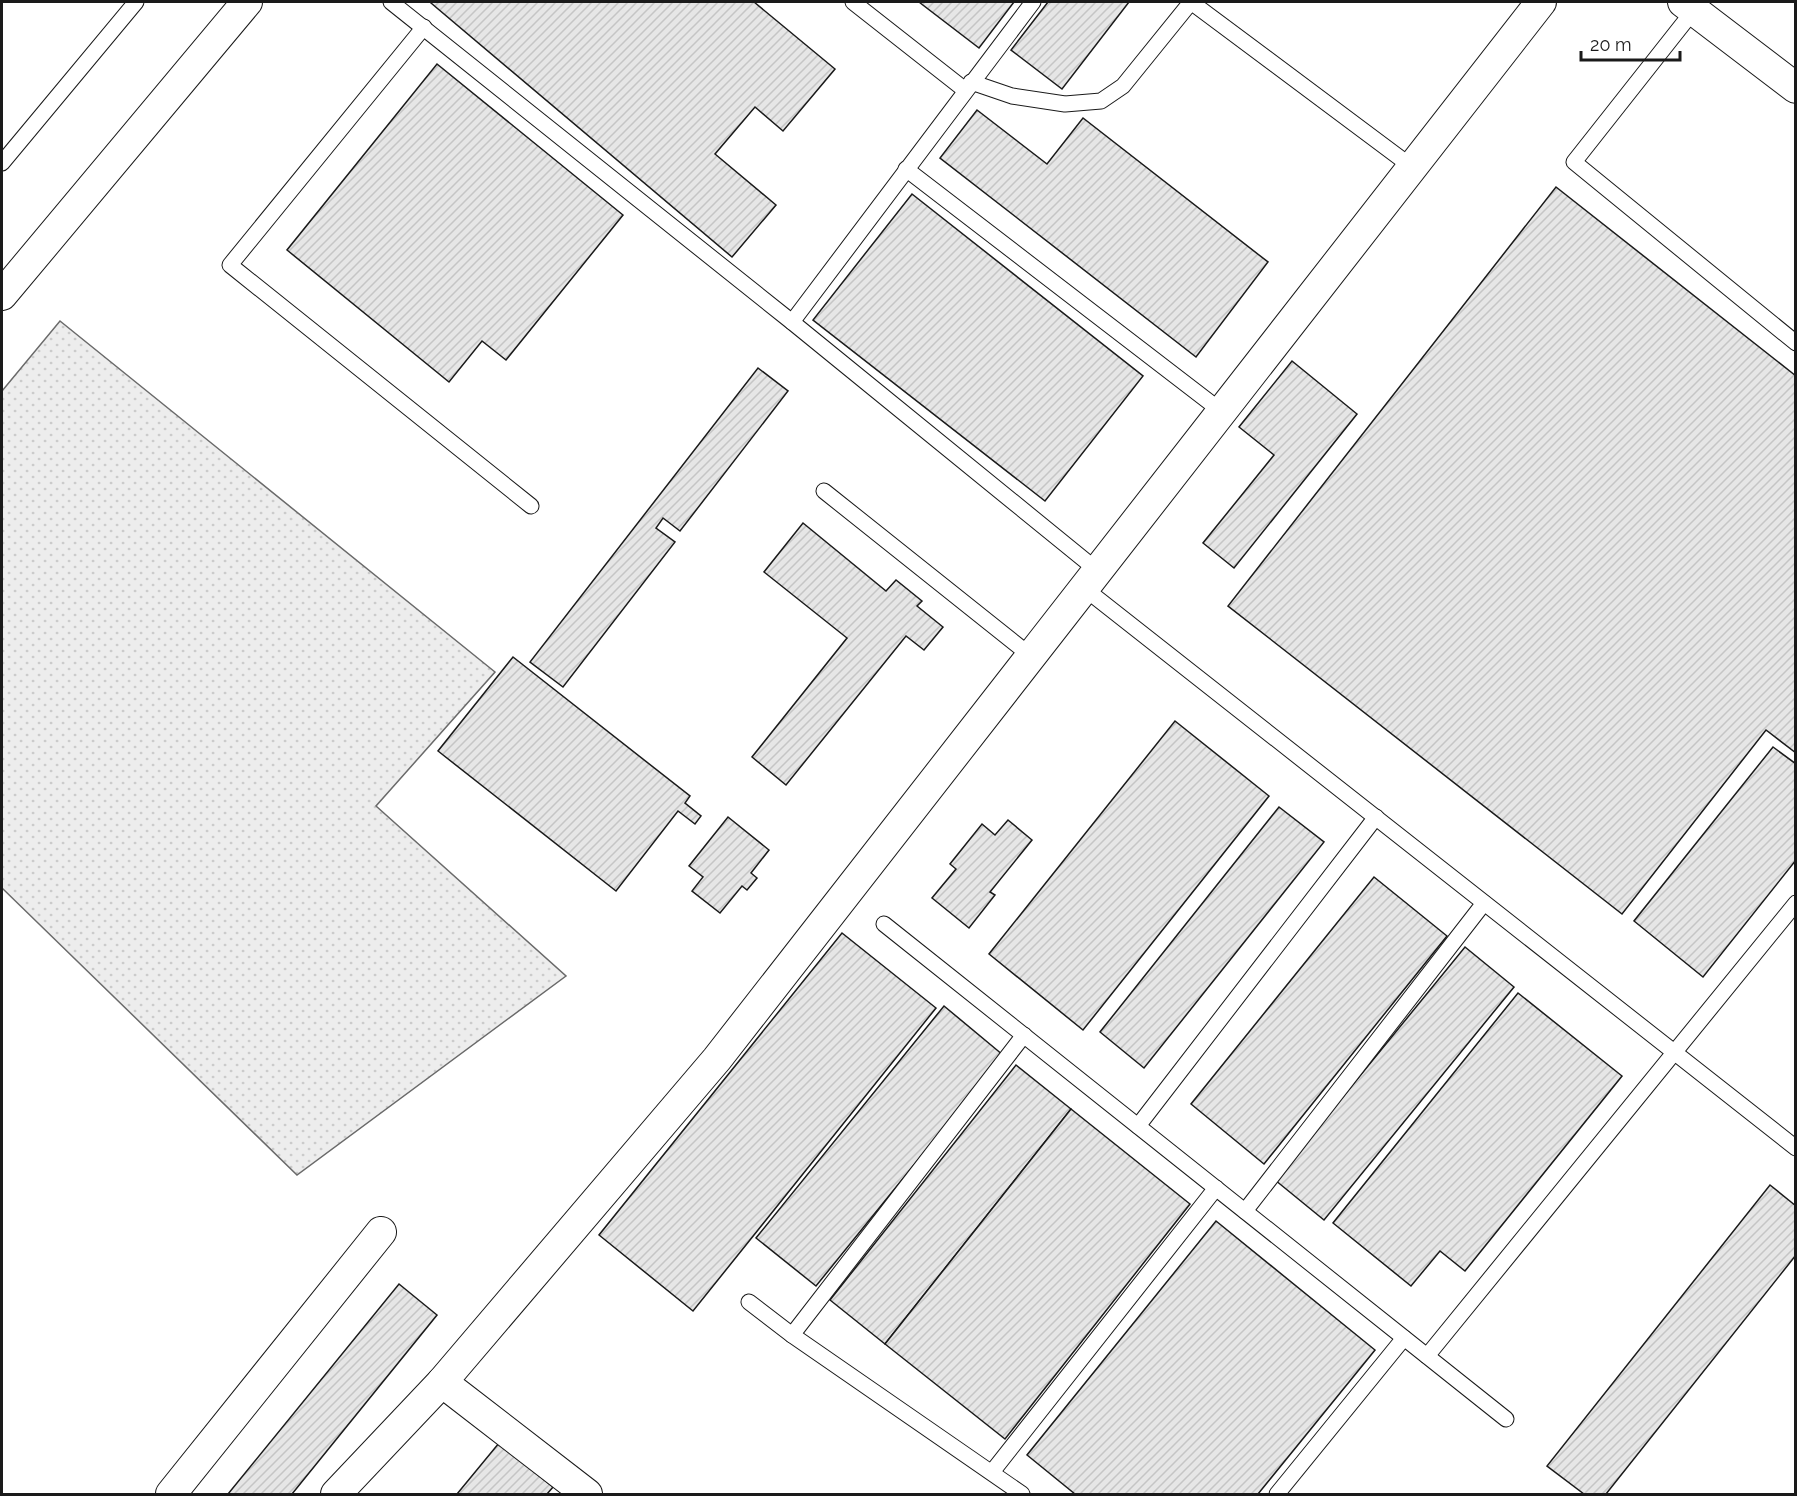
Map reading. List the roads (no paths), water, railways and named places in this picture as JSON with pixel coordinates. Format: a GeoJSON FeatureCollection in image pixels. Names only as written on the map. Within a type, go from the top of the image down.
{"type":"FeatureCollection","features":[{"type":"Feature","properties":{"kind":"street"},"geometry":{"type":"LineString","coordinates":[[2,295],[247,2]]}},
{"type":"Feature","properties":{"kind":"street"},"geometry":{"type":"LineString","coordinates":[[336,1494],[442,1383],[717,1059],[1541,2]]}},
{"type":"Feature","properties":{"kind":"street"},"geometry":{"type":"LineString","coordinates":[[1689,6],[1796,88]]}},
{"type":"Feature","properties":{"kind":"street"},"geometry":{"type":"LineString","coordinates":[[171,1494],[381,1232]]}},
{"type":"Feature","properties":{"kind":"street"},"geometry":{"type":"LineString","coordinates":[[442,1383],[583,1493]]}},
{"type":"Feature","properties":{"kind":"lane"},"geometry":{"type":"LineString","coordinates":[[2,163],[136,2]]}},
{"type":"Feature","properties":{"kind":"lane"},"geometry":{"type":"LineString","coordinates":[[391,2],[792,322],[1091,579],[1376,817],[1796,1148]]}},
{"type":"Feature","properties":{"kind":"lane"},"geometry":{"type":"LineString","coordinates":[[852,2],[968,86],[1012,96],[1065,104],[1101,100],[1123,86],[1191,2],[1412,167]]}},
{"type":"Feature","properties":{"kind":"lane"},"geometry":{"type":"LineString","coordinates":[[792,322],[1033,2]]}},
{"type":"Feature","properties":{"kind":"lane"},"geometry":{"type":"LineString","coordinates":[[1689,6],[1574,162],[1796,342]]}},
{"type":"Feature","properties":{"kind":"lane"},"geometry":{"type":"LineString","coordinates":[[424,27],[230,266],[531,506]]}},
{"type":"Feature","properties":{"kind":"lane"},"geometry":{"type":"LineString","coordinates":[[906,169],[1221,411]]}},
{"type":"Feature","properties":{"kind":"lane"},"geometry":{"type":"LineString","coordinates":[[824,491],[1031,656]]}},
{"type":"Feature","properties":{"kind":"lane"},"geometry":{"type":"LineString","coordinates":[[1138,1126],[1376,817]]}},
{"type":"Feature","properties":{"kind":"lane"},"geometry":{"type":"LineString","coordinates":[[1245,1211],[1484,903]]}},
{"type":"Feature","properties":{"kind":"lane"},"geometry":{"type":"LineString","coordinates":[[1427,1356],[1796,903]]}},
{"type":"Feature","properties":{"kind":"lane"},"geometry":{"type":"LineString","coordinates":[[884,924],[1506,1419]]}},
{"type":"Feature","properties":{"kind":"lane"},"geometry":{"type":"LineString","coordinates":[[792,1335],[1024,1035]]}},
{"type":"Feature","properties":{"kind":"lane"},"geometry":{"type":"LineString","coordinates":[[992,1472],[1216,1188]]}},
{"type":"Feature","properties":{"kind":"lane"},"geometry":{"type":"LineString","coordinates":[[749,1302],[792,1335],[1022,1494]]}},
{"type":"Feature","properties":{"kind":"lane"},"geometry":{"type":"LineString","coordinates":[[1277,1494],[1404,1338]]}}]}
